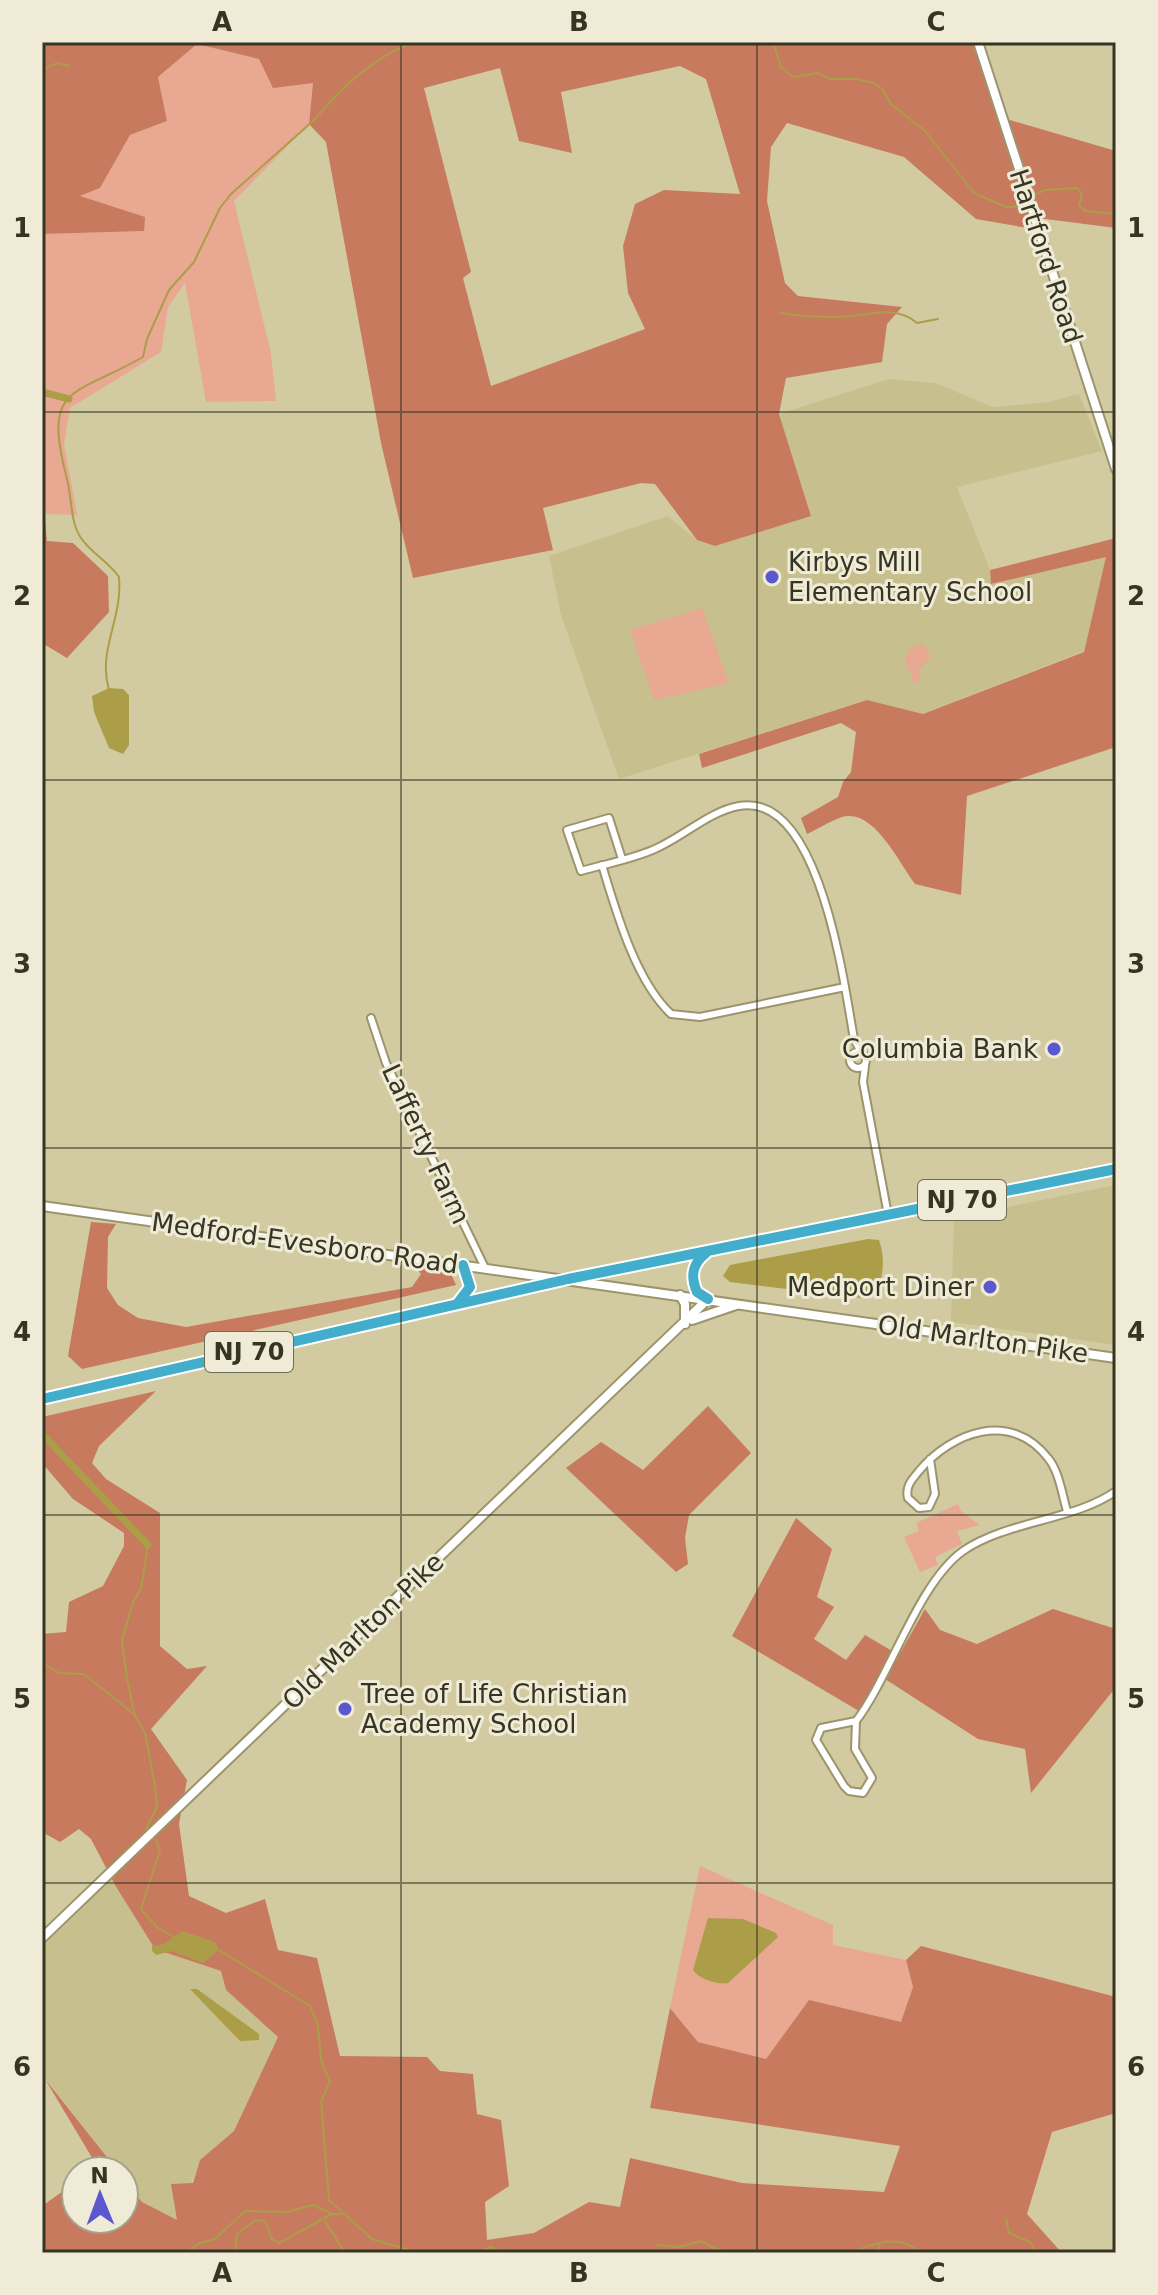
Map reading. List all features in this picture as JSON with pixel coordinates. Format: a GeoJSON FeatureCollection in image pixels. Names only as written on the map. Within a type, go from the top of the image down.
{"type":"FeatureCollection","features":[{"type":"Feature","properties":{"kind":"highway","name":"NJ 70"},"geometry":{"type":"LineString","coordinates":[[42,1399],[568,1279],[1116,1169]]}},
{"type":"Feature","properties":{"kind":"highway"},"geometry":{"type":"LineString","coordinates":[[708,1299],[697,1292],[692,1276],[698,1259],[712,1250]]}},
{"type":"Feature","properties":{"kind":"highway"},"geometry":{"type":"LineString","coordinates":[[456,1304],[470,1287],[463,1265]]}},
{"type":"Feature","properties":{"kind":"street","name":"Hartford Road"},"geometry":{"type":"LineString","coordinates":[[978,42],[1116,469]]}},
{"type":"Feature","properties":{"kind":"street"},"geometry":{"type":"LineString","coordinates":[[622,859],[609,818],[567,830],[581,871],[654,850],[718,813],[739,806],[764,806],[792,828],[828,907],[854,1039],[850,1062],[863,1082],[888,1215]]}},
{"type":"Feature","properties":{"kind":"street"},"geometry":{"type":"LineString","coordinates":[[602,865],[611,904],[650,984],[671,1014],[700,1017],[845,987]]}},
{"type":"Feature","properties":{"kind":"street","name":"Lafferty Farm"},"geometry":{"type":"LineString","coordinates":[[371,1018],[386,1063],[485,1268]]}},
{"type":"Feature","properties":{"kind":"street"},"geometry":{"type":"LineString","coordinates":[[854,1039],[866,1057],[863,1082]]}},
{"type":"Feature","properties":{"kind":"street"},"geometry":{"type":"LineString","coordinates":[[852,1055],[861,1052]]}},
{"type":"Feature","properties":{"kind":"street"},"geometry":{"type":"LineString","coordinates":[[856,1069],[865,1066]]}},
{"type":"Feature","properties":{"kind":"street","name":"Medford-Evesboro Road"},"geometry":{"type":"LineString","coordinates":[[42,1206],[680,1295]]}},
{"type":"Feature","properties":{"kind":"street"},"geometry":{"type":"LineString","coordinates":[[680,1295],[686,1309],[684,1324]]}},
{"type":"Feature","properties":{"kind":"street","name":"Old Marlton Pike"},"geometry":{"type":"LineString","coordinates":[[680,1295],[1116,1358]]}},
{"type":"Feature","properties":{"kind":"street","name":"Old Marlton Pike"},"geometry":{"type":"LineString","coordinates":[[42,1938],[708,1299]]}},
{"type":"Feature","properties":{"kind":"street"},"geometry":{"type":"LineString","coordinates":[[684,1324],[713,1311],[744,1304]]}},
{"type":"Feature","properties":{"kind":"street"},"geometry":{"type":"LineString","coordinates":[[930,1459],[934,1499],[929,1507],[919,1508],[911,1503],[906,1492],[908,1484],[930,1459],[961,1436],[986,1432],[1013,1436],[1033,1445],[1049,1459],[1067,1511]]}},
{"type":"Feature","properties":{"kind":"street"},"geometry":{"type":"LineString","coordinates":[[856,1721],[821,1728],[816,1740],[844,1786],[849,1791],[863,1793],[872,1778],[855,1749],[856,1721],[949,1563],[975,1544],[1115,1495]]}},
{"type":"Feature","properties":{"kind":"shaded area"},"geometry":{"type":"Polygon","coordinates":[[[42,42],[978,42],[1003,118],[1116,151],[1116,228],[1030,217],[1034,229],[976,219],[904,157],[787,123],[771,147],[767,201],[785,283],[798,296],[902,307],[887,324],[882,362],[786,378],[779,414],[811,516],[715,546],[697,540],[655,484],[641,483],[543,508],[553,550],[413,578],[381,443],[326,142],[309,124],[313,83],[273,88],[259,59],[197,44],[158,77],[167,121],[130,135],[100,188],[80,196],[145,217],[144,231],[42,234],[42,42]],[[680,66],[561,92],[572,153],[519,141],[500,68],[424,88],[471,272],[463,278],[491,386],[645,329],[628,293],[623,246],[635,204],[664,190],[740,194],[706,79],[680,66]]]}},
{"type":"Feature","properties":{"kind":"shaded area"},"geometry":{"type":"Polygon","coordinates":[[[197,44],[259,59],[313,83],[309,124],[234,201],[271,353],[276,401],[206,402],[185,283],[168,307],[161,352],[70,408],[64,444],[77,515],[46,514],[42,488],[42,234],[144,231],[144,217],[78,197],[100,188],[130,135],[167,121],[158,77],[197,44]]]}},
{"type":"Feature","properties":{"kind":"shaded area","name":"Kirbys Mill Elementary School"},"geometry":{"type":"Polygon","coordinates":[[[889,379],[935,383],[993,407],[1048,402],[1079,394],[1102,451],[957,487],[990,570],[992,584],[1107,556],[1084,651],[922,714],[866,700],[619,779],[561,615],[549,556],[668,516],[697,540],[715,546],[811,515],[779,414],[889,379]]]}},
{"type":"Feature","properties":{"kind":"shaded area"},"geometry":{"type":"Polygon","coordinates":[[[42,488],[47,541],[73,543],[108,576],[109,612],[67,658],[42,643],[42,488]]]}},
{"type":"Feature","properties":{"kind":"shaded area"},"geometry":{"type":"Polygon","coordinates":[[[1116,538],[1116,747],[967,796],[961,895],[915,884],[884,839],[865,821],[854,816],[842,817],[807,834],[801,818],[838,797],[843,782],[851,772],[856,732],[841,723],[702,768],[699,754],[867,700],[923,714],[1084,652],[1106,557],[991,584],[990,570],[1116,538]]]}},
{"type":"Feature","properties":{"kind":"shaded area"},"geometry":{"type":"Polygon","coordinates":[[[702,608],[729,683],[654,700],[630,630],[702,608]]]}},
{"type":"Feature","properties":{"kind":"shaded area"},"geometry":{"type":"Polygon","coordinates":[[[923,644],[931,656],[918,671],[920,680],[914,683],[905,660],[910,648],[923,644]]]}},
{"type":"Feature","properties":{"kind":"shaded area"},"geometry":{"type":"Polygon","coordinates":[[[109,688],[123,689],[129,695],[129,745],[123,754],[109,748],[94,712],[92,696],[109,688]]]}},
{"type":"Feature","properties":{"kind":"shaded area"},"geometry":{"type":"Polygon","coordinates":[[[1116,1185],[1116,1345],[951,1322],[954,1218],[1116,1185]]]}},
{"type":"Feature","properties":{"kind":"shaded area"},"geometry":{"type":"Polygon","coordinates":[[[91,1222],[116,1224],[108,1237],[107,1288],[118,1305],[138,1318],[186,1327],[412,1287],[421,1274],[411,1262],[451,1274],[456,1285],[82,1369],[68,1356],[91,1222]]]}},
{"type":"Feature","properties":{"kind":"shaded area"},"geometry":{"type":"Polygon","coordinates":[[[868,1239],[879,1240],[883,1264],[881,1280],[869,1299],[730,1282],[723,1276],[730,1265],[868,1239]]]}},
{"type":"Feature","properties":{"kind":"shaded area"},"geometry":{"type":"Polygon","coordinates":[[[156,1391],[99,1446],[92,1463],[106,1479],[160,1513],[160,1646],[187,1669],[207,1666],[151,1729],[187,1780],[179,1824],[189,1896],[226,1913],[265,1899],[278,1950],[317,1958],[340,2056],[427,2057],[440,2071],[473,2074],[477,2114],[501,2120],[509,2186],[485,2202],[487,2240],[534,2233],[589,2202],[620,2207],[630,2158],[742,2183],[884,2192],[900,2146],[650,2108],[670,2008],[698,2042],[766,2059],[809,2000],[901,2022],[913,1987],[906,1960],[921,1946],[1116,1997],[1116,2113],[1052,2132],[1027,2214],[1062,2253],[42,2253],[42,2206],[60,2193],[60,2235],[140,2235],[140,2199],[177,2220],[171,2184],[193,2183],[200,2160],[234,2131],[278,2037],[226,1990],[221,1971],[155,1949],[91,1839],[79,1829],[60,1842],[42,1832],[42,1634],[66,1632],[69,1602],[103,1586],[124,1546],[124,1533],[73,1499],[42,1463],[42,1417],[156,1391]]]}},
{"type":"Feature","properties":{"kind":"shaded area"},"geometry":{"type":"Polygon","coordinates":[[[708,1406],[751,1453],[689,1515],[685,1538],[688,1564],[676,1572],[566,1468],[601,1442],[643,1470],[708,1406]]]}},
{"type":"Feature","properties":{"kind":"shaded area"},"geometry":{"type":"Polygon","coordinates":[[[958,1504],[961,1511],[980,1525],[957,1531],[962,1544],[935,1557],[938,1565],[920,1572],[904,1537],[919,1531],[916,1523],[958,1504]]]}},
{"type":"Feature","properties":{"kind":"shaded area"},"geometry":{"type":"Polygon","coordinates":[[[796,1518],[832,1549],[817,1597],[834,1607],[814,1639],[846,1660],[865,1635],[899,1655],[925,1609],[940,1630],[977,1644],[1053,1609],[1116,1629],[1116,1687],[1031,1793],[1025,1749],[978,1739],[885,1679],[864,1714],[732,1636],[796,1518]]]}},
{"type":"Feature","properties":{"kind":"shaded area"},"geometry":{"type":"Polygon","coordinates":[[[700,1866],[833,1925],[833,1945],[906,1960],[913,1987],[901,2023],[809,2001],[766,2059],[698,2042],[670,2008],[700,1866]]]}},
{"type":"Feature","properties":{"kind":"shaded area"},"geometry":{"type":"Polygon","coordinates":[[[105,1868],[155,1949],[221,1971],[226,1990],[278,2037],[234,2131],[200,2160],[178,2221],[140,2199],[140,2155],[105,2155],[42,2074],[42,1936],[105,1868]]]}},
{"type":"Feature","properties":{"kind":"shaded area"},"geometry":{"type":"Polygon","coordinates":[[[708,1918],[743,1919],[776,1933],[778,1937],[728,1983],[714,1982],[693,1970],[708,1918]]]}},
{"type":"Feature","properties":{"kind":"shaded area"},"geometry":{"type":"Polygon","coordinates":[[[182,1931],[215,1942],[219,1950],[203,1963],[171,1951],[156,1955],[152,1951],[152,1946],[164,1944],[182,1931]]]}},
{"type":"Feature","properties":{"kind":"shaded area"},"geometry":{"type":"Polygon","coordinates":[[[190,1989],[197,1989],[259,2034],[259,2040],[240,2041],[190,1989]]]}},
{"type":"Feature","properties":{"kind":"shaded area"},"geometry":{"type":"Polygon","coordinates":[[[45,2079],[105,2155],[90,2155],[45,2079]]]}},
{"type":"Feature","properties":{"kind":"waterway"},"geometry":{"type":"LineString","coordinates":[[109,690],[106,661],[117,607],[119,577],[77,532],[60,448],[58,425],[62,409],[69,397],[82,388],[143,357],[147,339],[169,290],[194,262],[220,208],[231,194],[313,121],[358,75],[384,56],[414,42]]}},
{"type":"Feature","properties":{"kind":"waterway"},"geometry":{"type":"LineString","coordinates":[[773,42],[781,67],[793,77],[817,73],[831,79],[857,79],[874,83],[882,89],[891,104],[925,131],[974,193],[1006,207],[1017,207],[1025,201]]}},
{"type":"Feature","properties":{"kind":"waterway"},"geometry":{"type":"LineString","coordinates":[[42,69],[58,63],[69,66]]}},
{"type":"Feature","properties":{"kind":"waterway"},"geometry":{"type":"LineString","coordinates":[[1030,197],[1045,190],[1077,188],[1082,194],[1079,205],[1085,211],[1116,214]]}},
{"type":"Feature","properties":{"kind":"waterway"},"geometry":{"type":"LineString","coordinates":[[780,313],[838,317],[890,312],[917,323],[938,319]]}},
{"type":"Feature","properties":{"kind":"waterway"},"geometry":{"type":"LineString","coordinates":[[42,392],[69,399]]}},
{"type":"Feature","properties":{"kind":"waterway"},"geometry":{"type":"LineString","coordinates":[[42,1434],[148,1545]]}},
{"type":"Feature","properties":{"kind":"waterway"},"geometry":{"type":"LineString","coordinates":[[146,1829],[157,1807],[155,1786],[145,1733],[135,1716],[122,1641],[133,1602],[141,1589],[148,1545]]}},
{"type":"Feature","properties":{"kind":"waterway"},"geometry":{"type":"LineString","coordinates":[[42,1663],[59,1673],[84,1674],[134,1714]]}},
{"type":"Feature","properties":{"kind":"waterway"},"geometry":{"type":"LineString","coordinates":[[156,1840],[160,1850],[141,1909],[158,1928],[174,1937]]}},
{"type":"Feature","properties":{"kind":"waterway"},"geometry":{"type":"LineString","coordinates":[[219,1950],[310,2006],[318,2026],[321,2060],[330,2082],[321,2101],[329,2200],[372,2239],[419,2253]]}},
{"type":"Feature","properties":{"kind":"waterway"},"geometry":{"type":"LineString","coordinates":[[187,2253],[198,2244],[215,2239],[245,2211],[287,2212],[313,2205],[332,2214],[342,2214]]}},
{"type":"Feature","properties":{"kind":"waterway"},"geometry":{"type":"LineString","coordinates":[[235,2253],[237,2234],[255,2220],[265,2221],[272,2239],[279,2243],[330,2215]]}},
{"type":"Feature","properties":{"kind":"waterway"},"geometry":{"type":"LineString","coordinates":[[1006,2219],[1009,2233],[1030,2242],[1037,2253]]}},
{"type":"Feature","properties":{"kind":"waterway"},"geometry":{"type":"LineString","coordinates":[[325,2221],[345,2253]]}},
{"type":"Feature","properties":{"kind":"waterway"},"geometry":{"type":"LineString","coordinates":[[657,2245],[679,2247],[701,2241],[716,2249],[735,2253]]}},
{"type":"Feature","properties":{"kind":"waterway"},"geometry":{"type":"LineString","coordinates":[[852,2253],[887,2242],[905,2243],[919,2253]]}},
{"type":"Feature","properties":{"kind":"waterway"},"geometry":{"type":"LineString","coordinates":[[878,2253],[880,2243]]}},
{"type":"Feature","properties":{"kind":"waterway"},"geometry":{"type":"LineString","coordinates":[[476,2253],[491,2247],[503,2253]]}},
{"type":"Feature","properties":{"kind":"place","name":"Kirbys Mill Elementary School"},"geometry":{"type":"Point","coordinates":[772,577]}},
{"type":"Feature","properties":{"kind":"place","name":"Columbia Bank"},"geometry":{"type":"Point","coordinates":[1054,1049]}},
{"type":"Feature","properties":{"kind":"place","name":"Medport Diner"},"geometry":{"type":"Point","coordinates":[990,1287]}},
{"type":"Feature","properties":{"kind":"place","name":"Tree of Life Christian Academy School"},"geometry":{"type":"Point","coordinates":[345,1709]}}]}
